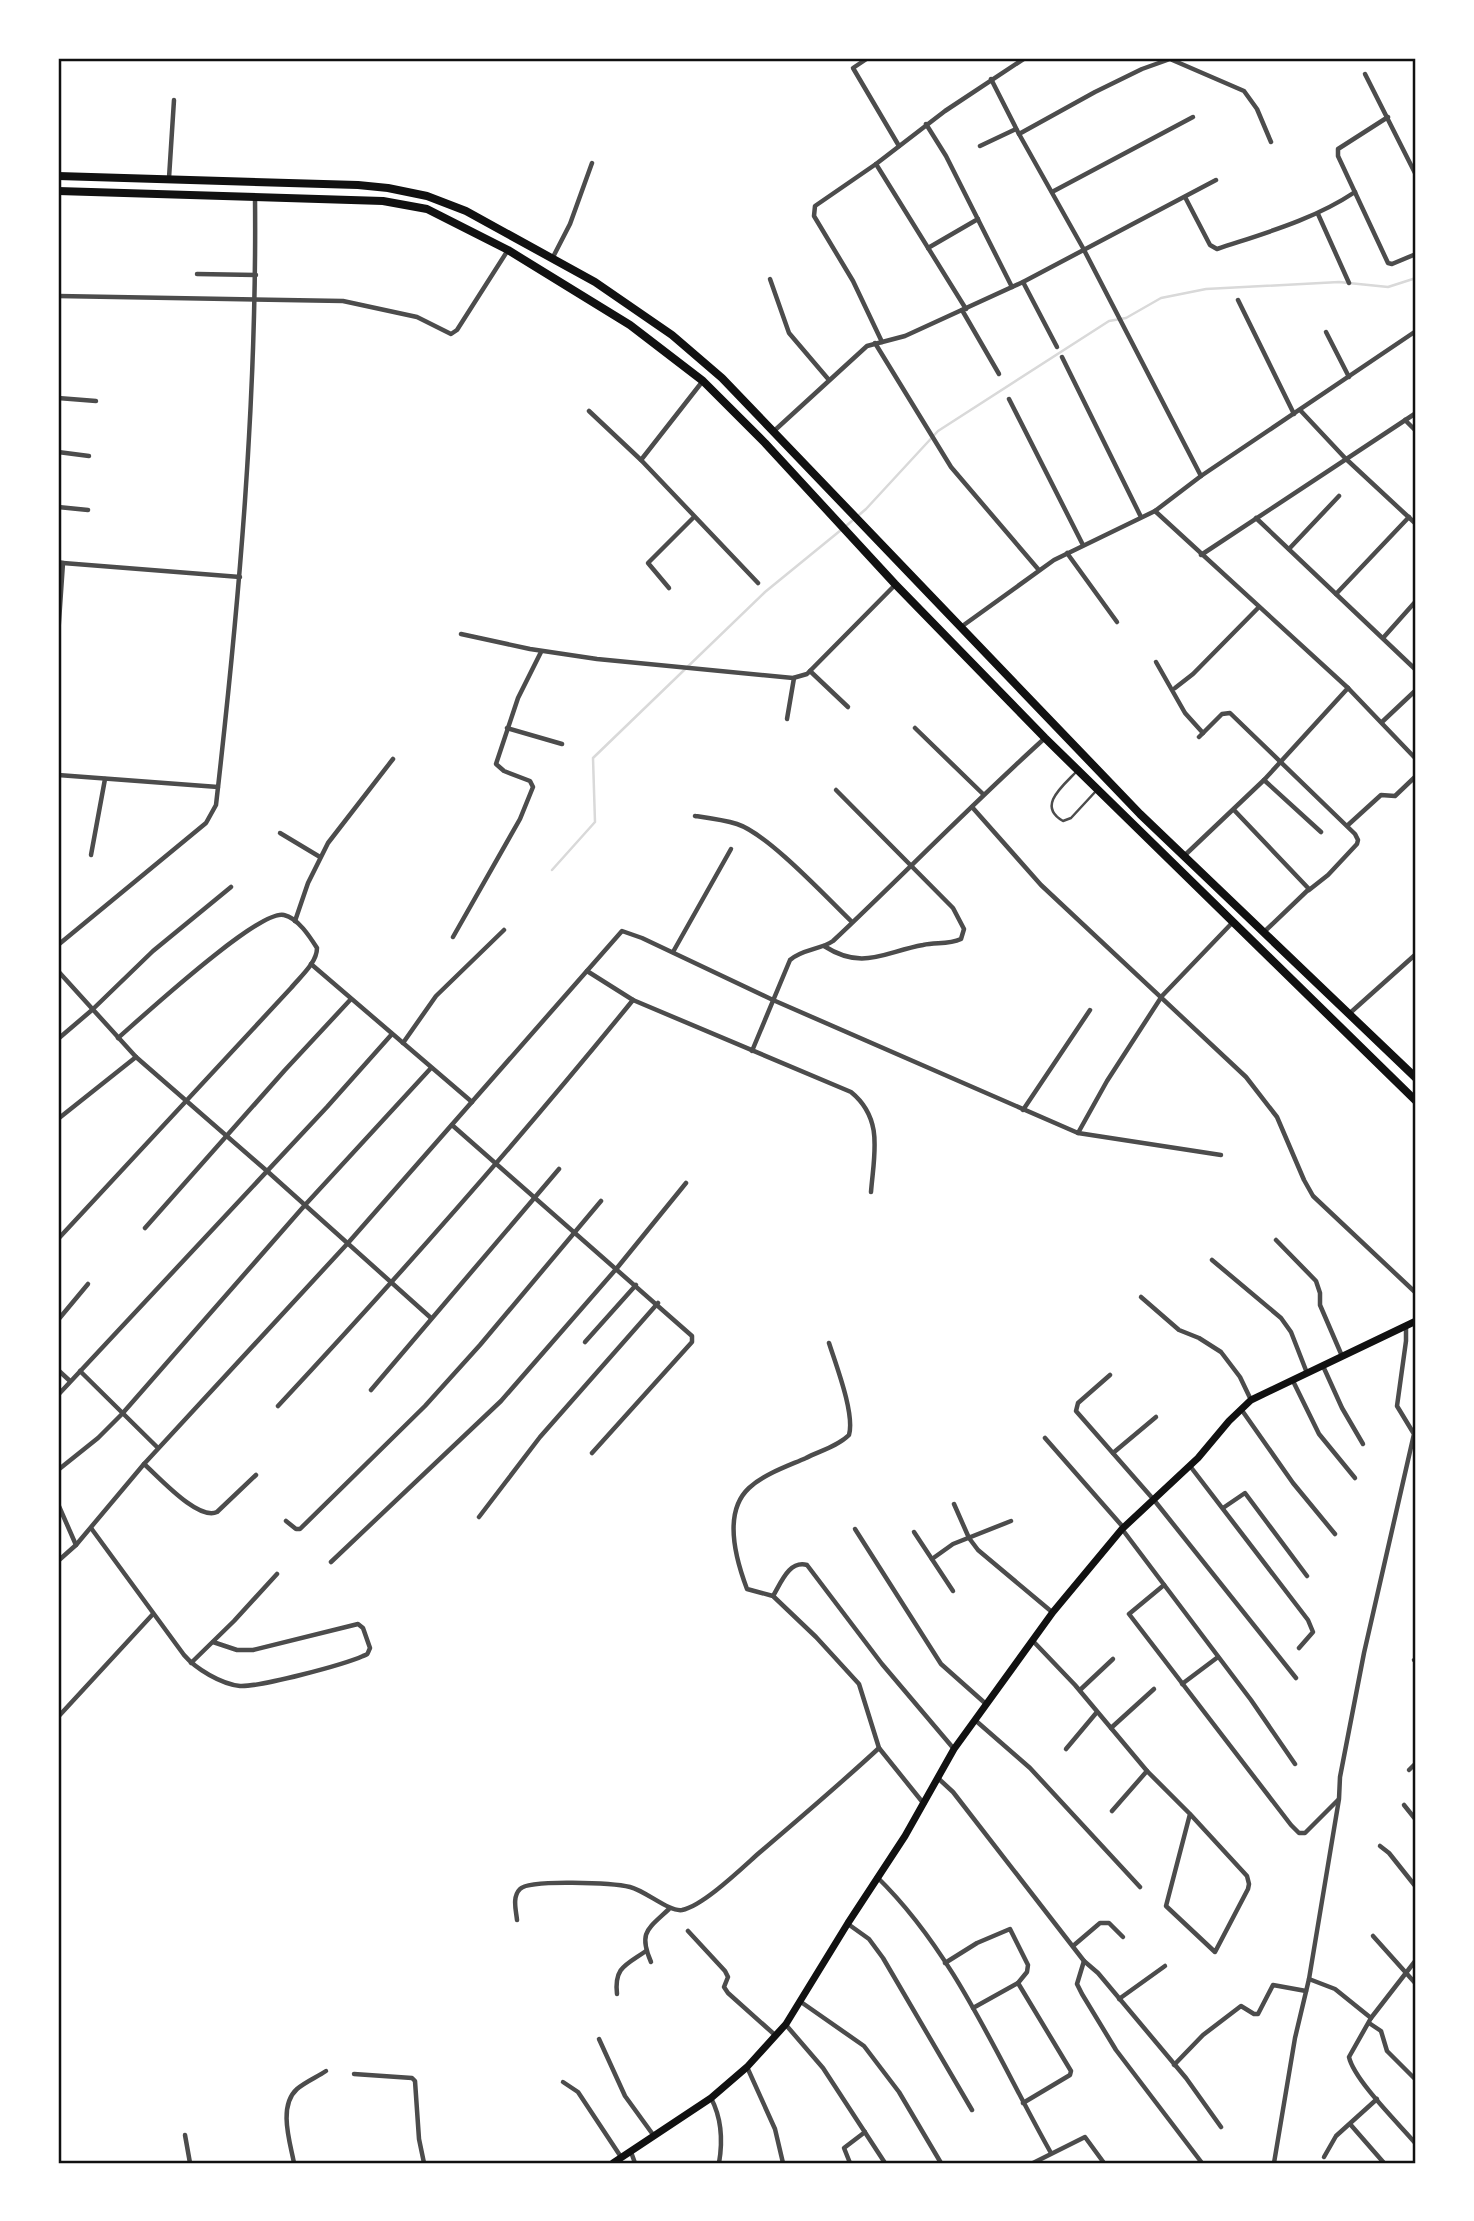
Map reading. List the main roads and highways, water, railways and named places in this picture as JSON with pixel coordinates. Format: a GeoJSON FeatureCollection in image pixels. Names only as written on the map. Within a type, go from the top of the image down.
{"type":"FeatureCollection","features":[{"type":"Feature","properties":{"kind":"highway"},"geometry":{"type":"LineString","coordinates":[[58,176],[169,177],[358,185],[408,191],[441,200],[466,211],[595,282],[672,335],[722,378],[1138,812],[1416,1078]]}},
{"type":"Feature","properties":{"kind":"highway"},"geometry":{"type":"LineString","coordinates":[[58,191],[383,201],[410,205],[449,218],[587,296],[667,352],[703,382],[765,443],[895,584],[1077,771],[1416,1101]]}},
{"type":"Feature","properties":{"kind":"highway"},"geometry":{"type":"LineString","coordinates":[[587,296],[595,282]]}},
{"type":"Feature","properties":{"kind":"highway"},"geometry":{"type":"LineString","coordinates":[[1128,822],[1138,812]]}},
{"type":"Feature","properties":{"kind":"main road"},"geometry":{"type":"LineString","coordinates":[[613,2163],[711,2098],[747,2067],[786,2024],[924,1804],[954,1749],[1053,1612],[1123,1528],[1211,1445],[1241,1408],[1251,1400],[1416,1321]]}},
{"type":"Feature","properties":{"kind":"waterway"},"geometry":{"type":"LineString","coordinates":[[846,526],[866,509],[938,431],[1109,321],[1126,318],[1161,298],[1206,289],[1339,282],[1388,287],[1416,278]]}},
{"type":"Feature","properties":{"kind":"waterway"},"geometry":{"type":"LineString","coordinates":[[552,870],[595,822],[593,758],[765,592],[841,530]]}}]}
